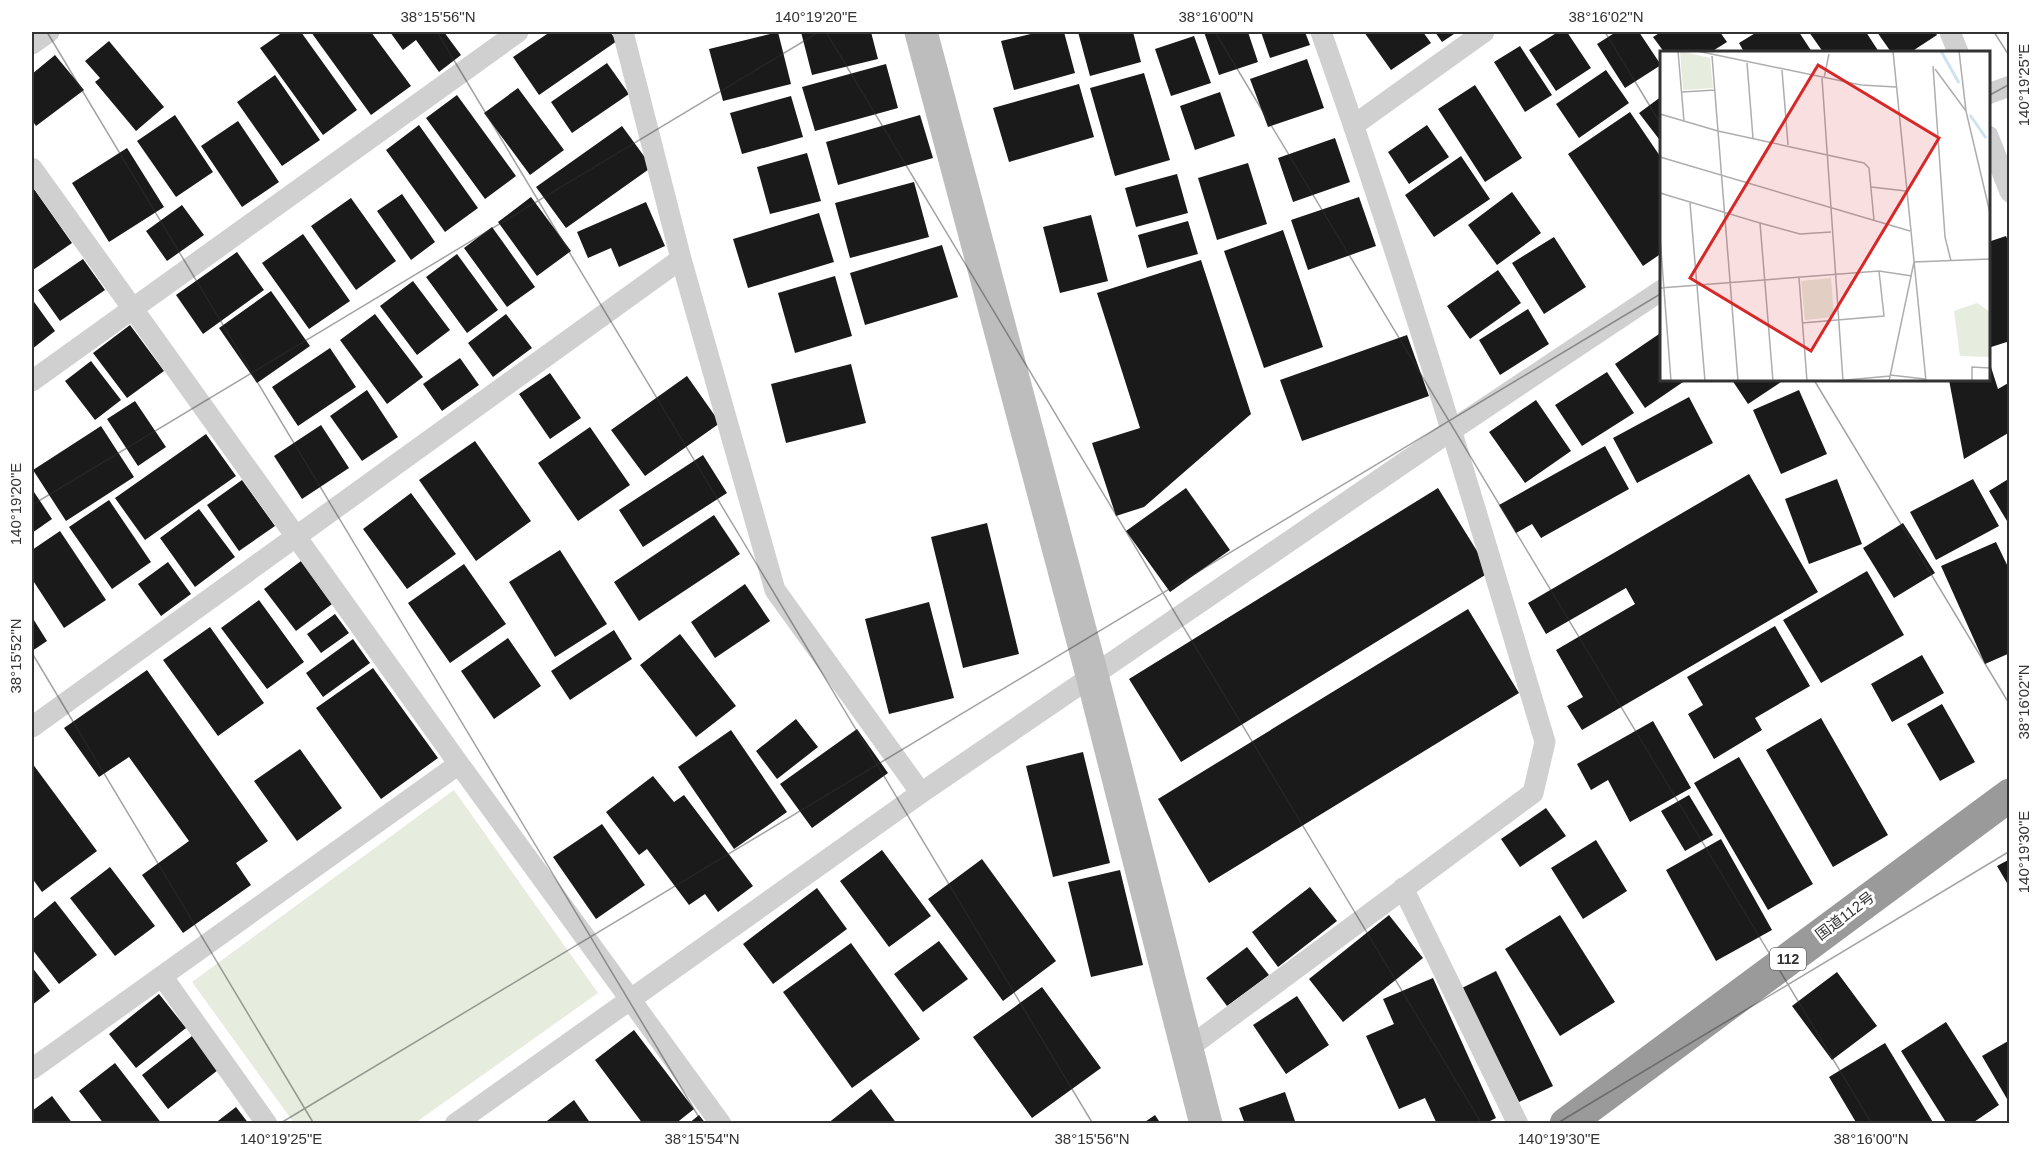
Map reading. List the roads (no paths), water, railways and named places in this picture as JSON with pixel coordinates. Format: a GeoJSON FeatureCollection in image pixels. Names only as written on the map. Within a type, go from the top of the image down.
{"type":"FeatureCollection","features":[{"type":"Feature","properties":{"kind":"highway","name":"国道112号"},"geometry":{"type":"LineString","coordinates":[[1566,1124],[2010,795]]}},
{"type":"Feature","properties":{"kind":"street"},"geometry":{"type":"LineString","coordinates":[[921,32],[1092,675],[1206,1124]]}},
{"type":"Feature","properties":{"kind":"lane"},"geometry":{"type":"LineString","coordinates":[[32,44],[50,32]]}},
{"type":"Feature","properties":{"kind":"lane"},"geometry":{"type":"LineString","coordinates":[[32,381],[518,32]]}},
{"type":"Feature","properties":{"kind":"lane"},"geometry":{"type":"LineString","coordinates":[[623,32],[681,259],[775,590],[921,793]]}},
{"type":"Feature","properties":{"kind":"lane"},"geometry":{"type":"LineString","coordinates":[[1187,1049],[1533,793],[1545,742],[1452,430],[1354,125],[1321,32]]}},
{"type":"Feature","properties":{"kind":"lane"},"geometry":{"type":"LineString","coordinates":[[1354,125],[1484,32]]}},
{"type":"Feature","properties":{"kind":"lane"},"geometry":{"type":"LineString","coordinates":[[1950,32],[1958,51]]}},
{"type":"Feature","properties":{"kind":"lane"},"geometry":{"type":"LineString","coordinates":[[1990,94],[2010,86]]}},
{"type":"Feature","properties":{"kind":"lane"},"geometry":{"type":"LineString","coordinates":[[1990,139],[2010,192]]}},
{"type":"Feature","properties":{"kind":"lane"},"geometry":{"type":"LineString","coordinates":[[32,168],[459,764],[721,1124]]}},
{"type":"Feature","properties":{"kind":"lane"},"geometry":{"type":"LineString","coordinates":[[32,727],[681,259]]}},
{"type":"Feature","properties":{"kind":"lane"},"geometry":{"type":"LineString","coordinates":[[455,1124],[921,793],[1452,430],[1660,291]]}},
{"type":"Feature","properties":{"kind":"lane"},"geometry":{"type":"LineString","coordinates":[[32,1069],[459,764]]}},
{"type":"Feature","properties":{"kind":"lane"},"geometry":{"type":"LineString","coordinates":[[1403,888],[1518,1124]]}},
{"type":"Feature","properties":{"kind":"lane"},"geometry":{"type":"LineString","coordinates":[[162,976],[267,1124]]}}]}
